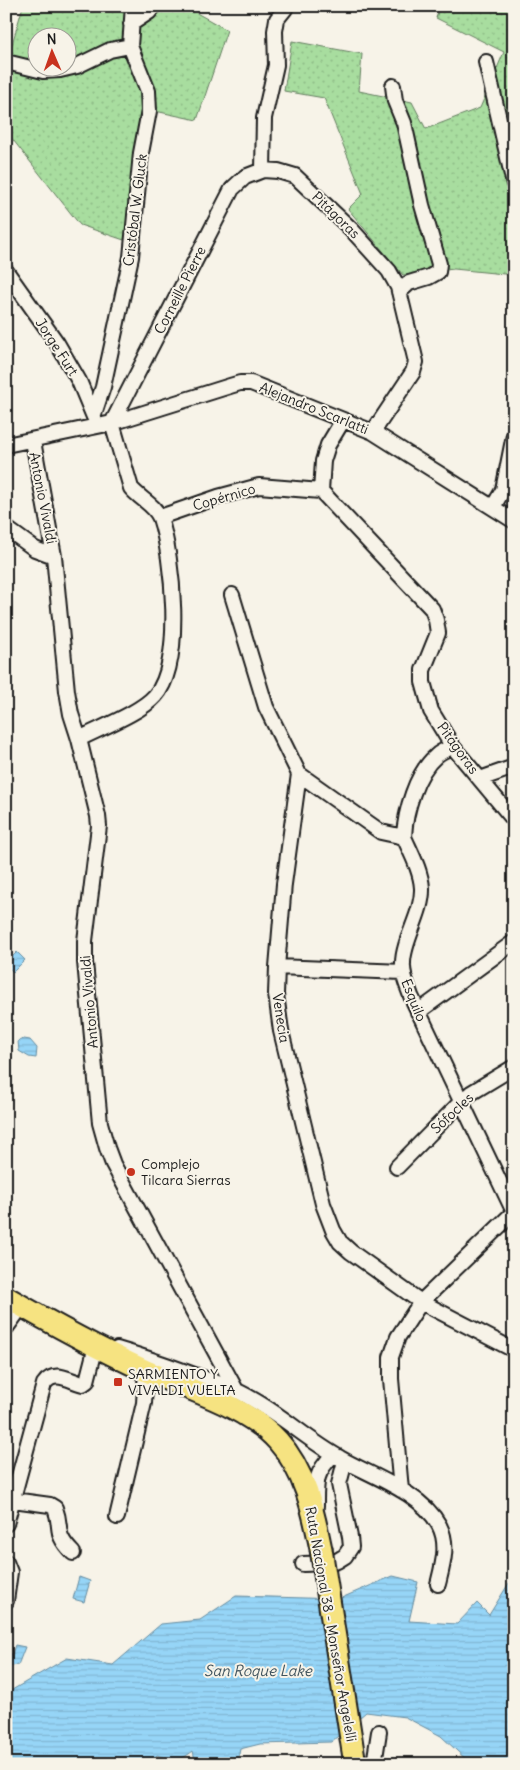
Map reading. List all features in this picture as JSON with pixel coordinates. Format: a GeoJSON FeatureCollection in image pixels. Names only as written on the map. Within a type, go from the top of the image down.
{"type":"FeatureCollection","features":[{"type":"Feature","properties":{"kind":"main road","name":"Ruta Nacional 38 - Monseñor Angelelli"},"geometry":{"type":"LineString","coordinates":[[14,1302],[146,1370],[238,1411],[269,1432],[285,1449],[306,1488],[316,1521],[355,1764]]}},
{"type":"Feature","properties":{"kind":"street","name":"Cristóbal W. Gluck"},"geometry":{"type":"LineString","coordinates":[[95,421],[131,257],[141,153],[149,111],[148,91],[130,46],[133,6]]}},
{"type":"Feature","properties":{"kind":"street"},"geometry":{"type":"LineString","coordinates":[[131,24],[149,12],[154,6]]}},
{"type":"Feature","properties":{"kind":"street"},"geometry":{"type":"LineString","coordinates":[[263,170],[264,118],[276,66],[275,31],[277,19],[285,9]]}},
{"type":"Feature","properties":{"kind":"street"},"geometry":{"type":"LineString","coordinates":[[6,62],[43,71],[60,70],[77,66],[110,50],[130,46]]}},
{"type":"Feature","properties":{"kind":"street"},"geometry":{"type":"LineString","coordinates":[[486,62],[514,184]]}},
{"type":"Feature","properties":{"kind":"street"},"geometry":{"type":"LineString","coordinates":[[393,86],[395,101],[404,123],[422,205],[439,264],[438,272],[410,283],[399,292]]}},
{"type":"Feature","properties":{"kind":"street","name":"Pitágoras"},"geometry":{"type":"LineString","coordinates":[[263,170],[278,171],[295,176],[351,229],[389,271],[399,292],[416,362],[413,372],[373,432]]}},
{"type":"Feature","properties":{"kind":"street","name":"Corneille Pierre"},"geometry":{"type":"LineString","coordinates":[[112,424],[232,189],[245,177],[263,170]]}},
{"type":"Feature","properties":{"kind":"street","name":"Jorge Furt"},"geometry":{"type":"LineString","coordinates":[[6,271],[57,343],[79,381],[95,421]]}},
{"type":"Feature","properties":{"kind":"street","name":"Alejandro Scarlatti"},"geometry":{"type":"LineString","coordinates":[[6,445],[33,441],[95,421],[112,424],[240,383],[251,383],[373,432],[514,521]]}},
{"type":"Feature","properties":{"kind":"street"},"geometry":{"type":"LineString","coordinates":[[321,491],[324,460],[328,445],[343,420]]}},
{"type":"Feature","properties":{"kind":"street"},"geometry":{"type":"LineString","coordinates":[[79,739],[142,707],[154,697],[163,685],[168,668],[173,630],[173,591],[160,517],[154,508],[131,488],[112,424]]}},
{"type":"Feature","properties":{"kind":"street"},"geometry":{"type":"LineString","coordinates":[[493,507],[503,490],[514,435]]}},
{"type":"Feature","properties":{"kind":"street","name":"Antonio Vivaldi"},"geometry":{"type":"LineString","coordinates":[[33,441],[54,556],[66,691],[70,714],[79,739],[99,826],[84,962],[100,1123],[106,1148],[113,1164],[236,1390]]}},
{"type":"Feature","properties":{"kind":"street","name":"Copérnico"},"geometry":{"type":"LineString","coordinates":[[160,517],[218,497],[259,486],[321,491]]}},
{"type":"Feature","properties":{"kind":"street","name":"Pitágoras"},"geometry":{"type":"LineString","coordinates":[[321,491],[432,609],[438,633],[423,670],[423,682],[431,711],[453,747],[514,820]]}},
{"type":"Feature","properties":{"kind":"street","name":"Antonio Vivaldi"},"geometry":{"type":"LineString","coordinates":[[6,528],[34,549],[54,556]]}},
{"type":"Feature","properties":{"kind":"street"},"geometry":{"type":"LineString","coordinates":[[232,595],[266,706],[299,774],[381,832],[404,837],[405,820],[418,780],[429,763],[437,755],[453,747]]}},
{"type":"Feature","properties":{"kind":"street"},"geometry":{"type":"LineString","coordinates":[[480,780],[514,767]]}},
{"type":"Feature","properties":{"kind":"street","name":"Venecia"},"geometry":{"type":"LineString","coordinates":[[299,774],[284,884],[276,967],[276,994],[280,1031],[323,1204],[333,1230],[340,1242],[351,1252],[421,1302],[514,1350]]}},
{"type":"Feature","properties":{"kind":"street","name":"Esquilo"},"geometry":{"type":"LineString","coordinates":[[404,837],[418,871],[422,888],[420,903],[402,960],[403,972],[418,1012],[514,1212]]}},
{"type":"Feature","properties":{"kind":"street"},"geometry":{"type":"LineString","coordinates":[[418,1012],[514,942]]}},
{"type":"Feature","properties":{"kind":"street"},"geometry":{"type":"LineString","coordinates":[[276,967],[403,972]]}},
{"type":"Feature","properties":{"kind":"street","name":"Sófocles"},"geometry":{"type":"LineString","coordinates":[[397,1167],[461,1102],[514,1067]]}},
{"type":"Feature","properties":{"kind":"street"},"geometry":{"type":"LineString","coordinates":[[401,1490],[391,1379],[391,1357],[398,1337],[421,1302],[514,1212]]}},
{"type":"Feature","properties":{"kind":"street"},"geometry":{"type":"LineString","coordinates":[[6,1328],[14,1302]]}},
{"type":"Feature","properties":{"kind":"street"},"geometry":{"type":"LineString","coordinates":[[6,1524],[44,1384],[52,1376],[59,1376],[83,1384],[87,1381],[91,1343],[149,1358],[236,1390],[266,1407],[339,1458],[401,1490],[418,1502],[429,1513],[438,1523],[443,1534],[445,1548],[438,1584]]}},
{"type":"Feature","properties":{"kind":"street"},"geometry":{"type":"LineString","coordinates":[[117,1517],[144,1403],[146,1370]]}},
{"type":"Feature","properties":{"kind":"street"},"geometry":{"type":"LineString","coordinates":[[316,1521],[318,1475],[323,1465],[339,1458]]}},
{"type":"Feature","properties":{"kind":"street"},"geometry":{"type":"LineString","coordinates":[[303,1564],[337,1562],[345,1556],[351,1547],[340,1495],[339,1458]]}},
{"type":"Feature","properties":{"kind":"street"},"geometry":{"type":"LineString","coordinates":[[13,1500],[50,1505],[55,1508],[59,1536],[64,1545],[73,1553]]}},
{"type":"Feature","properties":{"kind":"street"},"geometry":{"type":"LineString","coordinates":[[6,1562],[10,1572],[6,1601]]}},
{"type":"Feature","properties":{"kind":"street"},"geometry":{"type":"LineString","coordinates":[[374,1764],[379,1732]]}},
{"type":"Feature","properties":{"kind":"green space"},"geometry":{"type":"Polygon","coordinates":[[[23,6],[184,6],[227,30],[197,120],[141,108],[124,240],[80,225],[6,131],[6,65],[23,6]]]}},
{"type":"Feature","properties":{"kind":"green space"},"geometry":{"type":"Polygon","coordinates":[[[440,6],[514,6],[514,168],[505,169],[514,203],[514,275],[454,269],[403,275],[348,209],[363,194],[324,98],[284,91],[292,41],[362,54],[359,91],[412,102],[426,129],[480,108],[504,52],[436,18],[440,6]]]}},
{"type":"Feature","properties":{"kind":"water"},"geometry":{"type":"Polygon","coordinates":[[[17,952],[25,960],[13,972],[6,963],[17,952]]]}},
{"type":"Feature","properties":{"kind":"water"},"geometry":{"type":"Polygon","coordinates":[[[30,1040],[37,1048],[36,1058],[29,1057],[19,1051],[18,1041],[30,1040]]]}},
{"type":"Feature","properties":{"kind":"water","name":"San Roque Lake"},"geometry":{"type":"Polygon","coordinates":[[[393,1576],[418,1582],[409,1621],[457,1624],[477,1603],[489,1615],[509,1583],[514,1580],[514,1764],[471,1764],[441,1736],[405,1717],[366,1712],[331,1742],[260,1744],[240,1749],[237,1764],[196,1764],[193,1751],[180,1759],[157,1755],[150,1764],[6,1764],[6,1691],[12,1690],[67,1658],[113,1665],[161,1624],[200,1620],[236,1596],[339,1599],[393,1576]]]}},
{"type":"Feature","properties":{"kind":"water"},"geometry":{"type":"Polygon","coordinates":[[[79,1577],[90,1581],[84,1602],[73,1599],[79,1577]]]}},
{"type":"Feature","properties":{"kind":"water"},"geometry":{"type":"Polygon","coordinates":[[[15,1645],[25,1647],[18,1665],[6,1667],[6,1655],[12,1654],[15,1645]]]}},
{"type":"Feature","properties":{"kind":"place","name":"Complejo Tilcara Sierras"},"geometry":{"type":"Point","coordinates":[131,1172]}},
{"type":"Feature","properties":{"kind":"place","name":"SARMIENTO Y VIVALDI VUELTA"},"geometry":{"type":"Point","coordinates":[118,1382]}}]}
